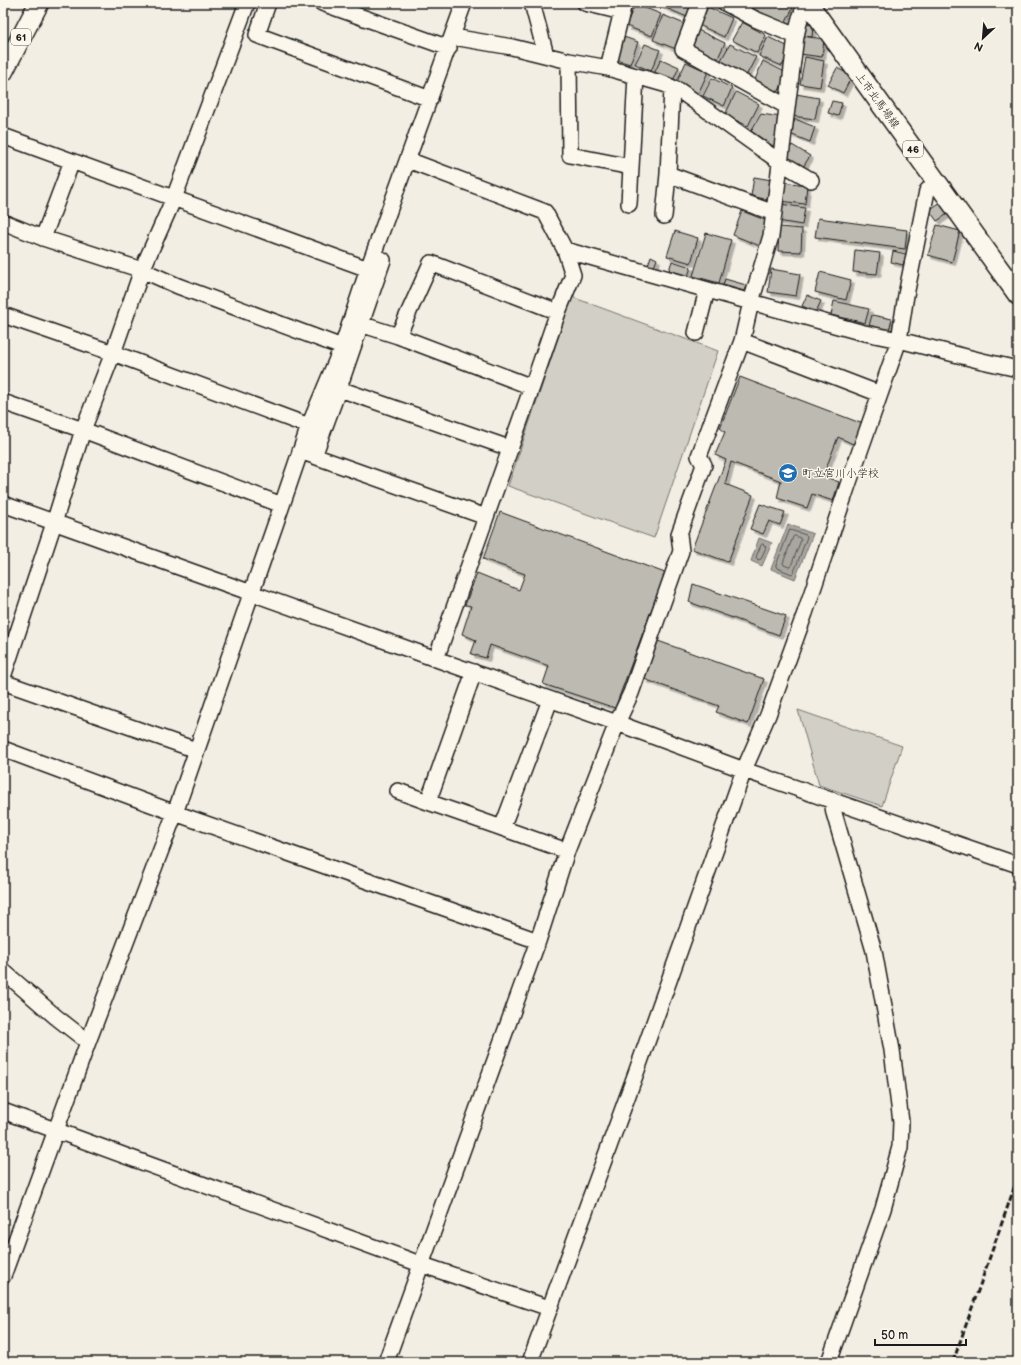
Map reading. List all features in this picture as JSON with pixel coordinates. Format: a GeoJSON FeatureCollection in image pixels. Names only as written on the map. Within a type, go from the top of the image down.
{"type":"FeatureCollection","features":[{"type":"Feature","properties":{"kind":"main road","name":"61"},"geometry":{"type":"LineString","coordinates":[[3,72],[39,3]]}},
{"type":"Feature","properties":{"kind":"main road","name":"上市北馬場線"},"geometry":{"type":"LineString","coordinates":[[807,3],[1018,295]]}},
{"type":"Feature","properties":{"kind":"street"},"geometry":{"type":"LineString","coordinates":[[3,677],[83,430],[113,353],[142,270],[174,198],[247,3]]}},
{"type":"Feature","properties":{"kind":"street"},"geometry":{"type":"LineString","coordinates":[[268,3],[257,36],[430,99]]}},
{"type":"Feature","properties":{"kind":"street"},"geometry":{"type":"LineString","coordinates":[[322,3],[451,43],[512,47],[569,62],[608,68],[672,88],[680,91],[780,162],[811,180]]}},
{"type":"Feature","properties":{"kind":"street"},"geometry":{"type":"LineString","coordinates":[[3,1276],[8,1247],[56,1130],[175,813],[282,506],[307,453],[333,386],[356,322],[371,263],[451,43],[464,3]]}},
{"type":"Feature","properties":{"kind":"street"},"geometry":{"type":"LineString","coordinates":[[532,3],[546,55]]}},
{"type":"Feature","properties":{"kind":"street"},"geometry":{"type":"LineString","coordinates":[[585,3],[623,8],[608,68]]}},
{"type":"Feature","properties":{"kind":"street"},"geometry":{"type":"LineString","coordinates":[[700,3],[683,50],[786,106]]}},
{"type":"Feature","properties":{"kind":"street"},"geometry":{"type":"LineString","coordinates":[[725,3],[755,19],[796,36]]}},
{"type":"Feature","properties":{"kind":"street"},"geometry":{"type":"LineString","coordinates":[[386,1362],[420,1264],[538,941],[567,851],[617,723],[631,693],[681,551],[679,534],[704,465],[699,456],[742,340],[751,302],[771,236],[786,106],[796,36],[800,18],[807,3]]}},
{"type":"Feature","properties":{"kind":"street"},"geometry":{"type":"LineString","coordinates":[[569,62],[570,155],[631,167]]}},
{"type":"Feature","properties":{"kind":"street"},"geometry":{"type":"LineString","coordinates":[[629,204],[636,76]]}},
{"type":"Feature","properties":{"kind":"street"},"geometry":{"type":"LineString","coordinates":[[664,216],[668,174],[672,88]]}},
{"type":"Feature","properties":{"kind":"street"},"geometry":{"type":"LineString","coordinates":[[3,136],[174,198],[371,263]]}},
{"type":"Feature","properties":{"kind":"street"},"geometry":{"type":"LineString","coordinates":[[408,160],[545,212],[565,250],[573,275],[558,312],[509,448],[436,659]]}},
{"type":"Feature","properties":{"kind":"street"},"geometry":{"type":"LineString","coordinates":[[43,238],[72,161]]}},
{"type":"Feature","properties":{"kind":"street"},"geometry":{"type":"LineString","coordinates":[[668,174],[774,213]]}},
{"type":"Feature","properties":{"kind":"street"},"geometry":{"type":"LineString","coordinates":[[530,1362],[639,1066],[744,770],[768,715],[797,635],[899,340],[906,295],[927,190],[936,181]]}},
{"type":"Feature","properties":{"kind":"street"},"geometry":{"type":"LineString","coordinates":[[3,222],[43,238],[142,270],[178,286],[342,347]]}},
{"type":"Feature","properties":{"kind":"street"},"geometry":{"type":"LineString","coordinates":[[565,250],[860,332],[1018,369]]}},
{"type":"Feature","properties":{"kind":"street"},"geometry":{"type":"LineString","coordinates":[[398,336],[431,263],[558,312]]}},
{"type":"Feature","properties":{"kind":"street"},"geometry":{"type":"LineString","coordinates":[[696,333],[707,290]]}},
{"type":"Feature","properties":{"kind":"street"},"geometry":{"type":"LineString","coordinates":[[3,315],[113,353],[309,426]]}},
{"type":"Feature","properties":{"kind":"street"},"geometry":{"type":"LineString","coordinates":[[356,322],[398,336],[532,387]]}},
{"type":"Feature","properties":{"kind":"street"},"geometry":{"type":"LineString","coordinates":[[307,453],[309,426],[333,386],[342,347],[356,322]]}},
{"type":"Feature","properties":{"kind":"street"},"geometry":{"type":"LineString","coordinates":[[742,340],[880,394]]}},
{"type":"Feature","properties":{"kind":"street"},"geometry":{"type":"LineString","coordinates":[[333,386],[509,448]]}},
{"type":"Feature","properties":{"kind":"street"},"geometry":{"type":"LineString","coordinates":[[3,402],[83,430],[282,506]]}},
{"type":"Feature","properties":{"kind":"street"},"geometry":{"type":"LineString","coordinates":[[307,453],[486,517]]}},
{"type":"Feature","properties":{"kind":"street"},"geometry":{"type":"LineString","coordinates":[[3,504],[617,723],[744,770],[1018,865]]}},
{"type":"Feature","properties":{"kind":"street"},"geometry":{"type":"LineString","coordinates":[[428,802],[474,672]]}},
{"type":"Feature","properties":{"kind":"street"},"geometry":{"type":"LineString","coordinates":[[3,682],[196,750]]}},
{"type":"Feature","properties":{"kind":"street"},"geometry":{"type":"LineString","coordinates":[[502,828],[550,700]]}},
{"type":"Feature","properties":{"kind":"street"},"geometry":{"type":"LineString","coordinates":[[3,749],[175,813],[538,941]]}},
{"type":"Feature","properties":{"kind":"street"},"geometry":{"type":"LineString","coordinates":[[398,791],[567,851]]}},
{"type":"Feature","properties":{"kind":"street"},"geometry":{"type":"LineString","coordinates":[[829,1362],[883,1208],[900,1147],[901,1122],[892,1050],[874,950],[834,813],[832,800]]}},
{"type":"Feature","properties":{"kind":"street"},"geometry":{"type":"LineString","coordinates":[[3,971],[56,1017],[88,1042]]}},
{"type":"Feature","properties":{"kind":"street"},"geometry":{"type":"LineString","coordinates":[[3,1111],[420,1264],[549,1308]]}},
{"type":"Feature","properties":{"kind":"shaded area"},"geometry":{"type":"Polygon","coordinates":[[[572,297],[718,351],[654,538],[508,486],[572,297]]]}},
{"type":"Feature","properties":{"kind":"shaded area"},"geometry":{"type":"Polygon","coordinates":[[[798,710],[902,746],[882,806],[819,785],[798,710]]]}},
{"type":"Feature","properties":{"kind":"water"},"geometry":{"type":"Polygon","coordinates":[[[788,524],[813,534],[795,579],[771,569],[788,524]]]}},
{"type":"Feature","properties":{"kind":"water"},"geometry":{"type":"Polygon","coordinates":[[[759,538],[772,543],[762,566],[751,561],[759,538]]]}},
{"type":"Feature","properties":{"kind":"building"},"geometry":{"type":"Polygon","coordinates":[[[660,3],[693,3],[687,17],[659,5],[660,3]]]}},
{"type":"Feature","properties":{"kind":"building"},"geometry":{"type":"Polygon","coordinates":[[[750,3],[783,3],[793,8],[784,26],[747,9],[750,3]]]}},
{"type":"Feature","properties":{"kind":"building"},"geometry":{"type":"Polygon","coordinates":[[[635,4],[661,14],[652,36],[626,26],[635,4]]]}},
{"type":"Feature","properties":{"kind":"building"},"geometry":{"type":"Polygon","coordinates":[[[708,7],[732,18],[724,37],[699,25],[708,7]]]}},
{"type":"Feature","properties":{"kind":"building"},"geometry":{"type":"Polygon","coordinates":[[[663,15],[687,25],[676,49],[653,40],[663,15]]]}},
{"type":"Feature","properties":{"kind":"building"},"geometry":{"type":"Polygon","coordinates":[[[742,22],[766,35],[757,53],[732,40],[742,22]]]}},
{"type":"Feature","properties":{"kind":"building"},"geometry":{"type":"Polygon","coordinates":[[[804,24],[813,25],[812,37],[802,36],[804,24]]]}},
{"type":"Feature","properties":{"kind":"building"},"geometry":{"type":"Polygon","coordinates":[[[698,30],[725,43],[716,62],[689,49],[698,30]]]}},
{"type":"Feature","properties":{"kind":"building"},"geometry":{"type":"Polygon","coordinates":[[[802,36],[824,39],[822,57],[800,54],[802,36]]]}},
{"type":"Feature","properties":{"kind":"building"},"geometry":{"type":"Polygon","coordinates":[[[624,37],[638,42],[630,64],[617,60],[624,37]]]}},
{"type":"Feature","properties":{"kind":"building"},"geometry":{"type":"Polygon","coordinates":[[[768,37],[791,48],[782,66],[759,56],[768,37]]]}},
{"type":"Feature","properties":{"kind":"building"},"geometry":{"type":"Polygon","coordinates":[[[645,44],[660,50],[651,71],[635,64],[645,44]]]}},
{"type":"Feature","properties":{"kind":"building"},"geometry":{"type":"Polygon","coordinates":[[[730,44],[756,57],[746,76],[720,62],[730,44]]]}},
{"type":"Feature","properties":{"kind":"building"},"geometry":{"type":"Polygon","coordinates":[[[805,57],[824,61],[820,87],[800,84],[805,57]]]}},
{"type":"Feature","properties":{"kind":"building"},"geometry":{"type":"Polygon","coordinates":[[[661,59],[679,67],[672,83],[654,74],[661,59]]]}},
{"type":"Feature","properties":{"kind":"building"},"geometry":{"type":"Polygon","coordinates":[[[763,61],[787,73],[778,93],[754,82],[763,61]]]}},
{"type":"Feature","properties":{"kind":"building"},"geometry":{"type":"Polygon","coordinates":[[[686,62],[708,72],[697,96],[675,86],[686,62]]]}},
{"type":"Feature","properties":{"kind":"building"},"geometry":{"type":"Polygon","coordinates":[[[837,68],[852,76],[843,93],[828,85],[837,68]]]}},
{"type":"Feature","properties":{"kind":"building"},"geometry":{"type":"Polygon","coordinates":[[[712,78],[732,88],[724,106],[703,96],[712,78]]]}},
{"type":"Feature","properties":{"kind":"building"},"geometry":{"type":"Polygon","coordinates":[[[736,92],[759,104],[748,126],[725,115],[736,92]]]}},
{"type":"Feature","properties":{"kind":"building"},"geometry":{"type":"Polygon","coordinates":[[[796,94],[819,98],[815,119],[792,116],[796,94]]]}},
{"type":"Feature","properties":{"kind":"building"},"geometry":{"type":"Polygon","coordinates":[[[832,101],[842,103],[838,116],[828,113],[832,101]]]}},
{"type":"Feature","properties":{"kind":"building"},"geometry":{"type":"Polygon","coordinates":[[[761,114],[781,117],[776,148],[751,131],[761,114]]]}},
{"type":"Feature","properties":{"kind":"building"},"geometry":{"type":"Polygon","coordinates":[[[795,119],[815,127],[810,142],[790,134],[795,119]]]}},
{"type":"Feature","properties":{"kind":"building"},"geometry":{"type":"Polygon","coordinates":[[[792,145],[810,156],[803,167],[785,156],[792,145]]]}},
{"type":"Feature","properties":{"kind":"building"},"geometry":{"type":"Polygon","coordinates":[[[754,177],[772,180],[769,200],[751,196],[754,177]]]}},
{"type":"Feature","properties":{"kind":"building"},"geometry":{"type":"Polygon","coordinates":[[[782,182],[807,185],[805,204],[780,201],[782,182]]]}},
{"type":"Feature","properties":{"kind":"building"},"geometry":{"type":"Polygon","coordinates":[[[941,202],[949,213],[937,221],[929,210],[941,202]]]}},
{"type":"Feature","properties":{"kind":"building"},"geometry":{"type":"Polygon","coordinates":[[[781,204],[805,208],[802,225],[778,221],[781,204]]]}},
{"type":"Feature","properties":{"kind":"building"},"geometry":{"type":"Polygon","coordinates":[[[742,211],[770,222],[760,246],[733,235],[742,211]]]}},
{"type":"Feature","properties":{"kind":"building"},"geometry":{"type":"Polygon","coordinates":[[[818,218],[907,230],[905,249],[815,237],[818,218]]]}},
{"type":"Feature","properties":{"kind":"building"},"geometry":{"type":"Polygon","coordinates":[[[937,225],[960,231],[952,262],[928,255],[937,225]]]}},
{"type":"Feature","properties":{"kind":"building"},"geometry":{"type":"Polygon","coordinates":[[[779,227],[802,229],[801,252],[778,251],[779,227]]]}},
{"type":"Feature","properties":{"kind":"building"},"geometry":{"type":"Polygon","coordinates":[[[675,231],[698,238],[691,263],[667,256],[675,231]]]}},
{"type":"Feature","properties":{"kind":"building"},"geometry":{"type":"Polygon","coordinates":[[[706,233],[731,240],[719,283],[693,276],[706,233]]]}},
{"type":"Feature","properties":{"kind":"building"},"geometry":{"type":"Polygon","coordinates":[[[855,250],[880,253],[877,274],[853,272],[855,250]]]}},
{"type":"Feature","properties":{"kind":"building"},"geometry":{"type":"Polygon","coordinates":[[[893,251],[906,254],[903,265],[891,262],[893,251]]]}},
{"type":"Feature","properties":{"kind":"building"},"geometry":{"type":"Polygon","coordinates":[[[651,256],[657,259],[654,267],[648,265],[651,256]]]}},
{"type":"Feature","properties":{"kind":"building"},"geometry":{"type":"Polygon","coordinates":[[[672,261],[691,267],[688,276],[669,270],[672,261]]]}},
{"type":"Feature","properties":{"kind":"building"},"geometry":{"type":"Polygon","coordinates":[[[771,269],[800,274],[796,296],[768,292],[771,269]]]}},
{"type":"Feature","properties":{"kind":"building"},"geometry":{"type":"Polygon","coordinates":[[[820,272],[851,280],[846,300],[815,292],[820,272]]]}},
{"type":"Feature","properties":{"kind":"building"},"geometry":{"type":"Polygon","coordinates":[[[725,279],[746,285],[744,291],[723,285],[725,279]]]}},
{"type":"Feature","properties":{"kind":"building"},"geometry":{"type":"Polygon","coordinates":[[[807,295],[821,301],[816,312],[802,306],[807,295]]]}},
{"type":"Feature","properties":{"kind":"building"},"geometry":{"type":"Polygon","coordinates":[[[834,301],[869,309],[865,323],[831,315],[834,301]]]}},
{"type":"Feature","properties":{"kind":"building"},"geometry":{"type":"Polygon","coordinates":[[[872,315],[892,319],[889,330],[869,326],[872,315]]]}},
{"type":"Feature","properties":{"kind":"building"},"geometry":{"type":"Polygon","coordinates":[[[740,377],[863,424],[855,445],[838,437],[823,476],[839,482],[833,501],[812,494],[807,508],[777,498],[781,481],[731,462],[725,484],[753,495],[728,562],[692,549],[726,460],[715,455],[725,432],[720,428],[740,377]]]}},
{"type":"Feature","properties":{"kind":"building"},"geometry":{"type":"Polygon","coordinates":[[[760,504],[785,512],[780,525],[769,521],[763,534],[750,529],[760,504]]]}},
{"type":"Feature","properties":{"kind":"building"},"geometry":{"type":"Polygon","coordinates":[[[500,512],[665,573],[615,708],[543,684],[549,666],[490,645],[486,658],[471,654],[476,640],[462,634],[471,606],[465,605],[477,573],[519,590],[525,574],[483,559],[500,512]]]}},
{"type":"Feature","properties":{"kind":"building"},"geometry":{"type":"Polygon","coordinates":[[[693,584],[786,616],[779,635],[689,602],[693,584]]]}},
{"type":"Feature","properties":{"kind":"building"},"geometry":{"type":"Polygon","coordinates":[[[658,641],[764,679],[748,724],[716,712],[719,706],[644,679],[658,641]]]}},
{"type":"Feature","properties":{"kind":"railway"},"geometry":{"type":"LineString","coordinates":[[953,1362],[1018,1177]]}},
{"type":"Feature","properties":{"kind":"place","name":"町立宮川小学校"},"geometry":{"type":"Point","coordinates":[788,473]}}]}
